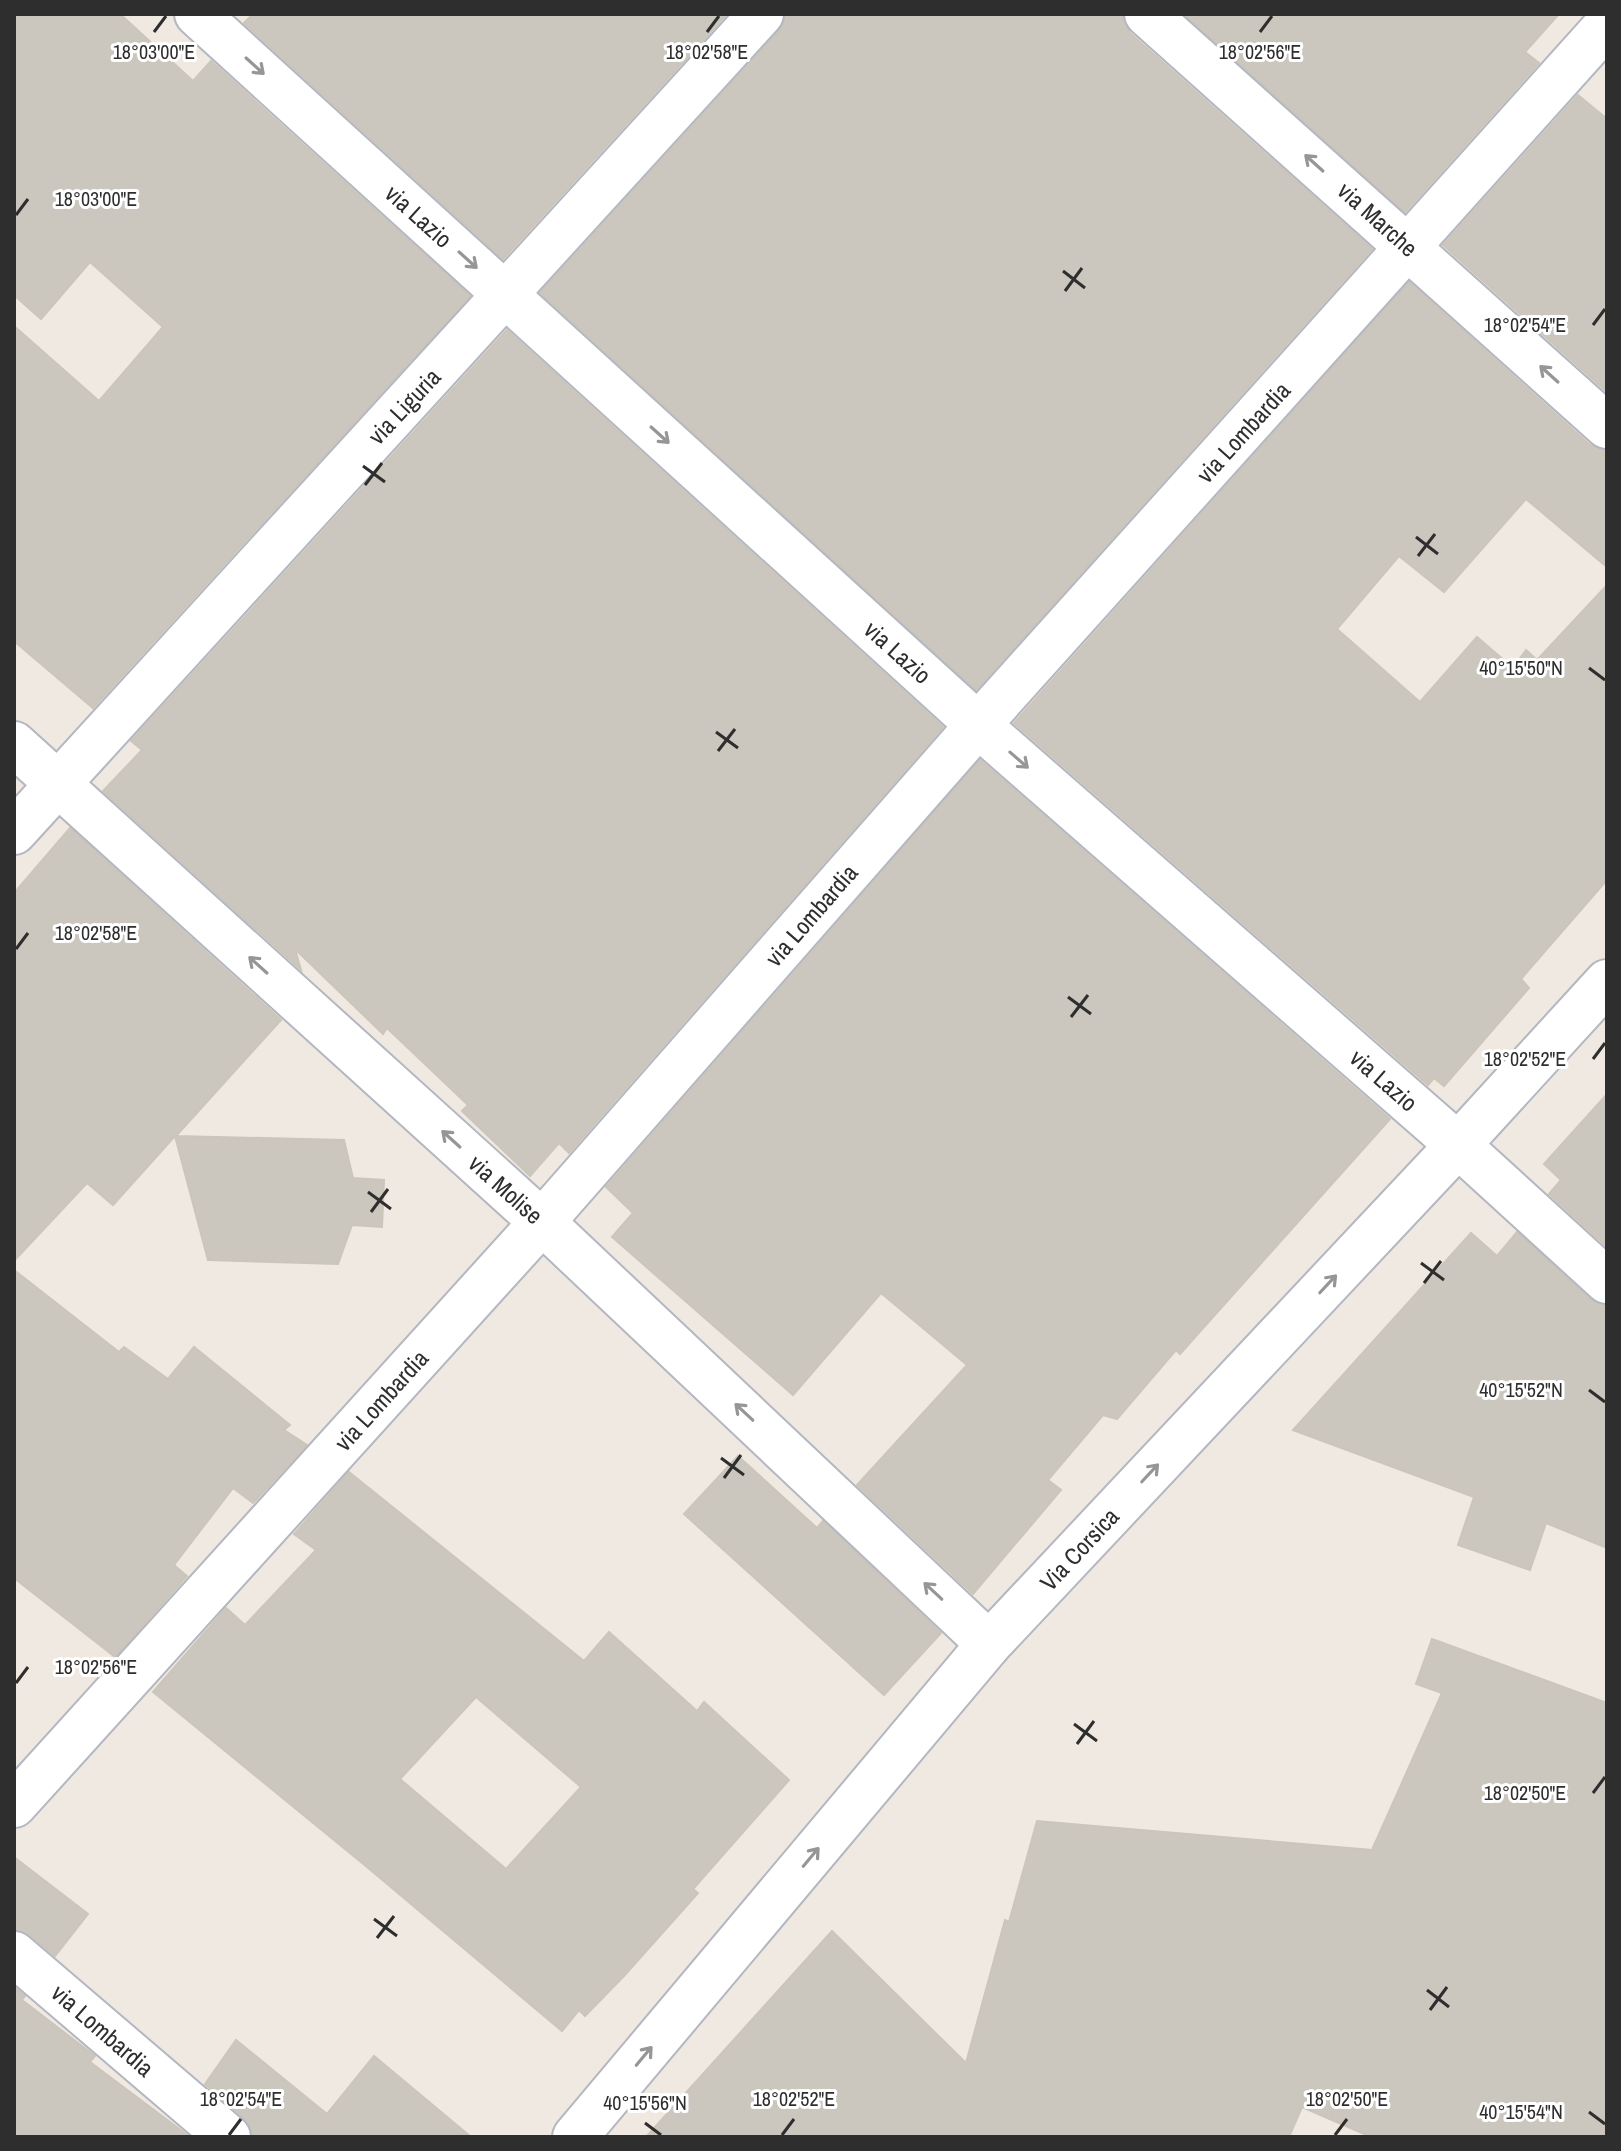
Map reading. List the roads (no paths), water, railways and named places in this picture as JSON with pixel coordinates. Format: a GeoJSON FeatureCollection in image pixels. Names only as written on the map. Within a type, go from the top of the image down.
{"type":"FeatureCollection","features":[{"type":"Feature","properties":{"kind":"street","name":"via Lazio"},"geometry":{"type":"LineString","coordinates":[[197,14],[978,725],[1458,1145],[1607,1281]]}},
{"type":"Feature","properties":{"kind":"street","name":"via Liguria"},"geometry":{"type":"LineString","coordinates":[[14,832],[761,14]]}},
{"type":"Feature","properties":{"kind":"street","name":"via Marche"},"geometry":{"type":"LineString","coordinates":[[1147,14],[1607,426]]}},
{"type":"Feature","properties":{"kind":"street","name":"via Lombardia"},"geometry":{"type":"LineString","coordinates":[[14,1805],[542,1222],[978,725],[1607,25]]}},
{"type":"Feature","properties":{"kind":"street","name":"via Molise"},"geometry":{"type":"LineString","coordinates":[[14,744],[542,1222],[989,1644]]}},
{"type":"Feature","properties":{"kind":"street","name":"Via Corsica"},"geometry":{"type":"LineString","coordinates":[[575,2137],[989,1644],[1607,982]]}},
{"type":"Feature","properties":{"kind":"street","name":"via Lombardia"},"geometry":{"type":"LineString","coordinates":[[14,1954],[228,2137]]}}]}
